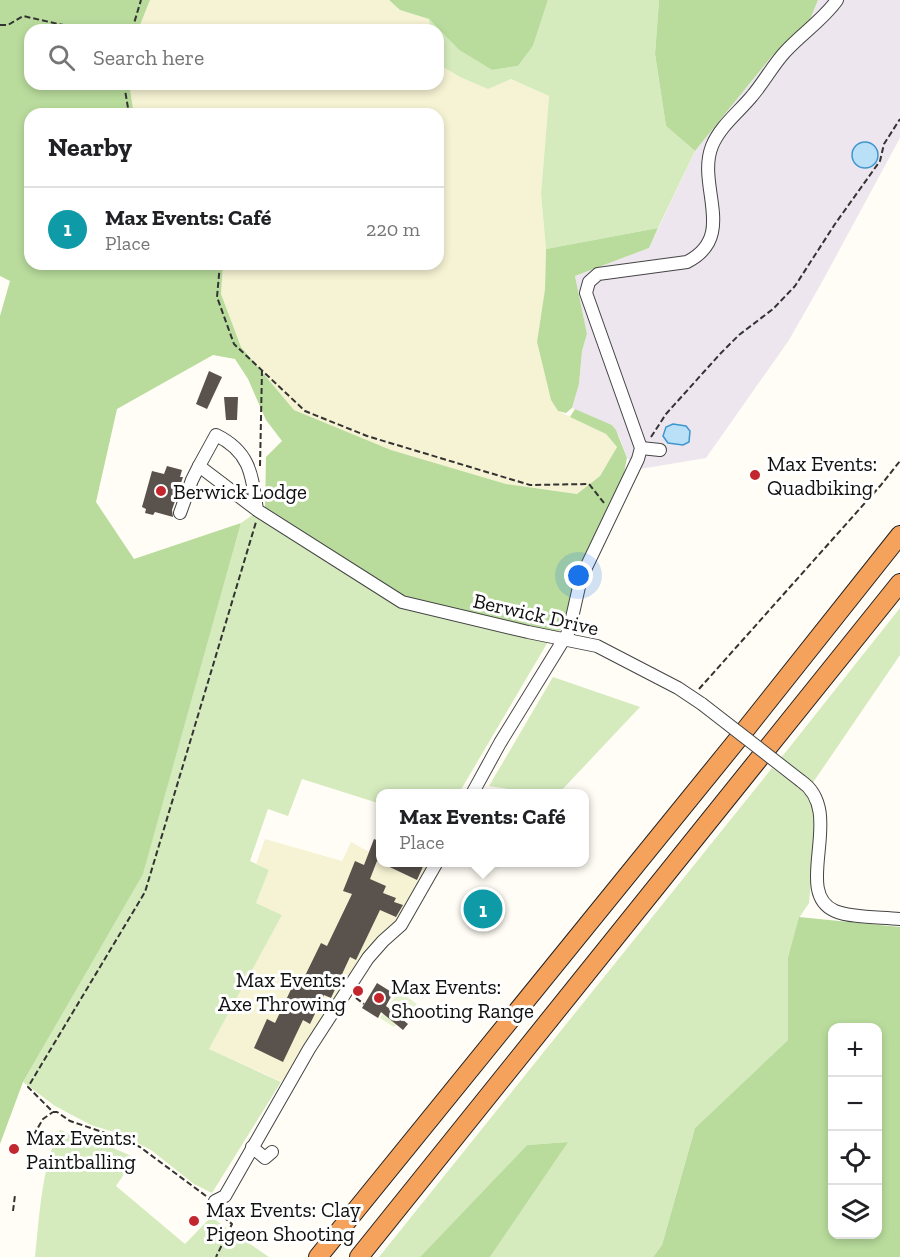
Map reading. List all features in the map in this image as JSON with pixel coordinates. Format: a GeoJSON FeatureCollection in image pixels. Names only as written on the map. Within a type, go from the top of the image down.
{"type":"FeatureCollection","features":[{"type":"Feature","properties":{"kind":"highway"},"geometry":{"type":"LineString","coordinates":[[318,1257],[738,739],[900,535]]}},
{"type":"Feature","properties":{"kind":"highway"},"geometry":{"type":"LineString","coordinates":[[359,1257],[900,583]]}},
{"type":"Feature","properties":{"kind":"street"},"geometry":{"type":"LineString","coordinates":[[475,789],[500,743],[569,631],[581,578],[636,465],[649,449],[586,293],[589,282],[598,274],[687,262],[698,256],[713,231],[714,217],[708,161],[712,145],[719,132],[753,95],[784,53],[837,0]]}},
{"type":"Feature","properties":{"kind":"street"},"geometry":{"type":"LineString","coordinates":[[180,513],[192,480],[216,435],[239,449],[248,465],[258,511]]}},
{"type":"Feature","properties":{"kind":"street","name":"Berwick Drive"},"geometry":{"type":"LineString","coordinates":[[199,466],[258,511],[402,602],[597,646],[697,700],[813,792],[820,809],[817,887],[822,902],[842,914],[900,919]]}},
{"type":"Feature","properties":{"kind":"street"},"geometry":{"type":"LineString","coordinates":[[215,1201],[225,1196],[309,1049],[368,958],[401,925],[434,867]]}},
{"type":"Feature","properties":{"kind":"street"},"geometry":{"type":"LineString","coordinates":[[252,1147],[266,1158],[272,1152]]}},
{"type":"Feature","properties":{"kind":"path"},"geometry":{"type":"LineString","coordinates":[[134,24],[141,0]]}},
{"type":"Feature","properties":{"kind":"path"},"geometry":{"type":"LineString","coordinates":[[0,25],[8,25],[22,16],[58,24]]}},
{"type":"Feature","properties":{"kind":"path"},"geometry":{"type":"LineString","coordinates":[[125,90],[128,108]]}},
{"type":"Feature","properties":{"kind":"path"},"geometry":{"type":"LineString","coordinates":[[649,449],[649,441],[666,414],[739,335],[773,309],[795,286],[880,161],[884,144],[900,119]]}},
{"type":"Feature","properties":{"kind":"path"},"geometry":{"type":"LineString","coordinates":[[219,270],[217,297],[234,344],[305,411],[367,436],[530,484],[590,484],[604,503],[614,508]]}},
{"type":"Feature","properties":{"kind":"path"},"geometry":{"type":"LineString","coordinates":[[260,476],[262,370]]}},
{"type":"Feature","properties":{"kind":"path"},"geometry":{"type":"LineString","coordinates":[[697,700],[900,461]]}},
{"type":"Feature","properties":{"kind":"path"},"geometry":{"type":"LineString","coordinates":[[216,1257],[232,1224],[216,1212],[215,1201],[140,1148],[123,1139],[83,1126],[53,1112],[28,1087],[145,892],[258,511]]}},
{"type":"Feature","properties":{"kind":"path"},"geometry":{"type":"LineString","coordinates":[[29,1143],[43,1119],[53,1112]]}},
{"type":"Feature","properties":{"kind":"path"},"geometry":{"type":"LineString","coordinates":[[13,1211],[15,1195]]}},
{"type":"Feature","properties":{"kind":"shaded area"},"geometry":{"type":"Polygon","coordinates":[[[150,0],[389,0],[400,10],[429,19],[429,24],[140,24],[150,0]]]}},
{"type":"Feature","properties":{"kind":"shaded area"},"geometry":{"type":"Polygon","coordinates":[[[818,0],[900,0],[900,138],[789,340],[706,458],[640,469],[627,458],[619,436],[612,425],[572,408],[579,384],[582,351],[587,334],[575,276],[649,248],[695,151],[772,56],[809,22],[818,0]]]}},
{"type":"Feature","properties":{"kind":"shaded area"},"geometry":{"type":"Polygon","coordinates":[[[444,68],[460,77],[488,88],[511,79],[549,96],[541,194],[546,249],[545,289],[537,342],[551,400],[558,411],[606,434],[617,447],[600,476],[578,494],[506,484],[391,450],[294,410],[241,347],[221,294],[223,270],[444,270],[444,108],[133,108],[130,90],[444,90],[444,68]]]}},
{"type":"Feature","properties":{"kind":"shaded area"},"geometry":{"type":"Polygon","coordinates":[[[265,839],[342,861],[351,842],[373,854],[376,848],[376,867],[434,867],[287,1084],[209,1049],[282,915],[256,903],[269,870],[256,864],[265,839]]]}},
{"type":"Feature","properties":{"kind":"green space"},"geometry":{"type":"Polygon","coordinates":[[[0,0],[150,0],[140,24],[24,24],[24,90],[130,90],[133,108],[24,108],[24,270],[223,270],[221,294],[241,347],[294,410],[391,450],[506,484],[577,494],[600,476],[617,447],[606,434],[570,417],[575,409],[612,425],[627,458],[622,483],[565,629],[553,632],[481,617],[404,596],[265,509],[266,457],[282,441],[266,420],[248,379],[235,359],[213,355],[117,409],[96,502],[134,559],[241,523],[143,874],[23,1082],[0,1144],[0,316],[10,281],[0,276],[0,0]]]}},
{"type":"Feature","properties":{"kind":"green space"},"geometry":{"type":"Polygon","coordinates":[[[389,0],[548,0],[533,46],[518,66],[492,70],[459,50],[444,34],[444,24],[434,24],[429,19],[400,10],[389,0]]]}},
{"type":"Feature","properties":{"kind":"green space"},"geometry":{"type":"Polygon","coordinates":[[[548,0],[659,0],[655,54],[666,126],[695,151],[658,228],[546,249],[541,194],[549,96],[511,79],[488,89],[444,68],[444,34],[459,50],[492,70],[518,66],[533,46],[548,0]]]}},
{"type":"Feature","properties":{"kind":"green space"},"geometry":{"type":"Polygon","coordinates":[[[659,0],[818,0],[809,22],[772,56],[695,151],[666,126],[655,54],[659,0]]]}},
{"type":"Feature","properties":{"kind":"green space"},"geometry":{"type":"Polygon","coordinates":[[[658,228],[649,248],[575,276],[587,334],[582,351],[579,384],[572,408],[566,413],[558,411],[551,400],[537,342],[545,289],[546,249],[658,228]]]}},
{"type":"Feature","properties":{"kind":"green space"},"geometry":{"type":"Polygon","coordinates":[[[254,514],[399,603],[549,640],[461,789],[376,789],[376,802],[302,779],[288,816],[268,809],[250,861],[269,870],[256,903],[282,915],[209,1049],[281,1082],[212,1193],[194,1184],[151,1150],[120,1134],[91,1125],[55,1106],[23,1082],[143,873],[241,523],[254,514]]]}},
{"type":"Feature","properties":{"kind":"green space"},"geometry":{"type":"Polygon","coordinates":[[[900,608],[900,655],[812,784],[781,758],[900,608]]]}},
{"type":"Feature","properties":{"kind":"green space"},"geometry":{"type":"Polygon","coordinates":[[[553,677],[640,707],[563,789],[509,789],[489,786],[553,677]]]}},
{"type":"Feature","properties":{"kind":"green space"},"geometry":{"type":"Polygon","coordinates":[[[772,768],[804,791],[817,817],[809,903],[799,918],[788,957],[788,1040],[695,1128],[662,1245],[653,1257],[490,1257],[567,1142],[527,1145],[420,1257],[379,1257],[772,768]]]}},
{"type":"Feature","properties":{"kind":"green space"},"geometry":{"type":"Polygon","coordinates":[[[799,917],[900,927],[900,1257],[653,1257],[662,1245],[695,1128],[788,1040],[788,957],[799,917]]]}},
{"type":"Feature","properties":{"kind":"green space"},"geometry":{"type":"Polygon","coordinates":[[[399,991],[417,1004],[394,1027],[380,1018],[399,991]]]}},
{"type":"Feature","properties":{"kind":"green space"},"geometry":{"type":"Polygon","coordinates":[[[60,1130],[135,1158],[116,1186],[185,1244],[211,1217],[269,1257],[35,1257],[45,1174],[60,1130]]]}},
{"type":"Feature","properties":{"kind":"green space"},"geometry":{"type":"Polygon","coordinates":[[[568,1142],[490,1257],[420,1257],[527,1145],[568,1142]]]}},
{"type":"Feature","properties":{"kind":"water"},"geometry":{"type":"Polygon","coordinates":[[[865,142],[874,146],[878,155],[874,164],[865,168],[856,164],[852,155],[856,146],[865,142]]]}},
{"type":"Feature","properties":{"kind":"water"},"geometry":{"type":"Polygon","coordinates":[[[673,424],[686,426],[690,431],[689,442],[683,445],[668,443],[663,436],[666,427],[673,424]]]}},
{"type":"Feature","properties":{"kind":"building"},"geometry":{"type":"Polygon","coordinates":[[[209,371],[222,377],[207,409],[196,404],[209,371]]]}},
{"type":"Feature","properties":{"kind":"building"},"geometry":{"type":"Polygon","coordinates":[[[224,397],[238,397],[237,420],[226,420],[224,397]]]}},
{"type":"Feature","properties":{"kind":"building","name":"Berwick Lodge"},"geometry":{"type":"Polygon","coordinates":[[[167,466],[182,470],[180,477],[183,477],[172,510],[173,517],[155,512],[153,515],[145,513],[146,509],[142,507],[152,471],[164,474],[167,466]]]}},
{"type":"Feature","properties":{"kind":"building"},"geometry":{"type":"Polygon","coordinates":[[[374,839],[376,840],[376,864],[370,879],[386,886],[383,893],[396,898],[394,902],[403,905],[396,917],[380,910],[356,960],[350,957],[331,998],[324,995],[310,1024],[303,1020],[283,1062],[254,1048],[267,1019],[275,1023],[295,981],[301,984],[321,943],[327,946],[352,894],[343,891],[355,861],[364,865],[374,839]]]}},
{"type":"Feature","properties":{"kind":"building"},"geometry":{"type":"Polygon","coordinates":[[[390,867],[423,867],[417,880],[390,867]]]}},
{"type":"Feature","properties":{"kind":"building"},"geometry":{"type":"Polygon","coordinates":[[[377,983],[393,993],[386,1006],[408,1024],[403,1030],[381,1012],[378,1018],[362,1008],[377,983]]]}},
{"type":"Feature","properties":{"kind":"place","name":"Max Events: Quadbiking"},"geometry":{"type":"Point","coordinates":[755,475]}},
{"type":"Feature","properties":{"kind":"place","name":"Berwick Lodge"},"geometry":{"type":"Point","coordinates":[161,491]}},
{"type":"Feature","properties":{"kind":"place","name":"Max Events: Café"},"geometry":{"type":"Point","coordinates":[483,909]}},
{"type":"Feature","properties":{"kind":"place","name":"Max Events: Axe Throwing"},"geometry":{"type":"Point","coordinates":[358,991]}},
{"type":"Feature","properties":{"kind":"place","name":"Max Events: Shooting Range"},"geometry":{"type":"Point","coordinates":[379,998]}},
{"type":"Feature","properties":{"kind":"place","name":"Max Events: Paintballing"},"geometry":{"type":"Point","coordinates":[14,1149]}},
{"type":"Feature","properties":{"kind":"place","name":"Max Events: Clay Pigeon Shooting"},"geometry":{"type":"Point","coordinates":[194,1221]}}]}
